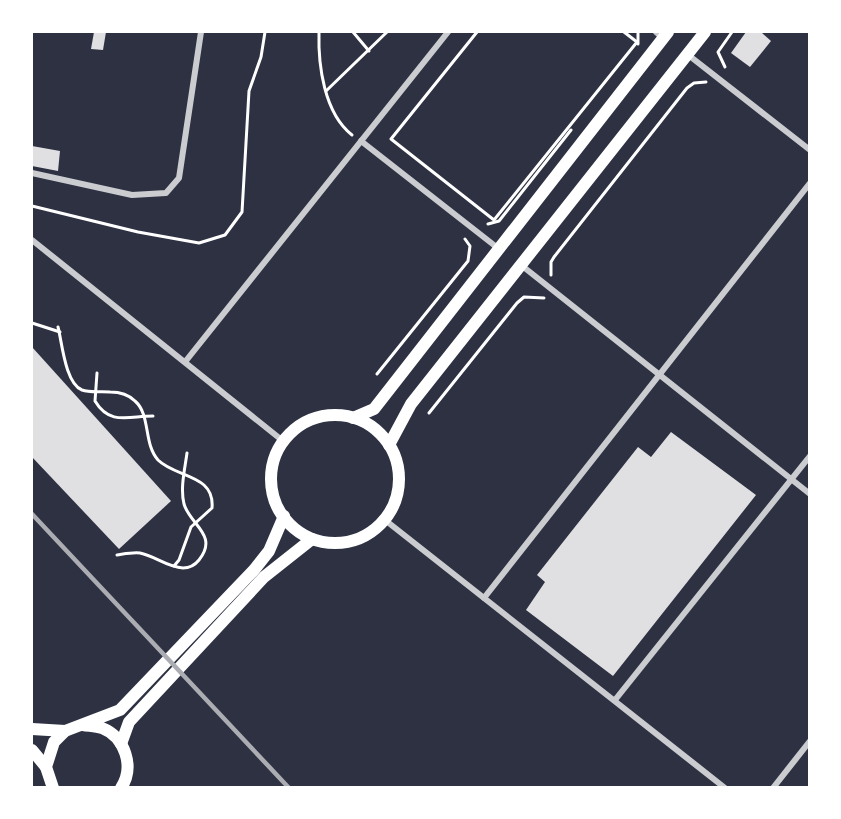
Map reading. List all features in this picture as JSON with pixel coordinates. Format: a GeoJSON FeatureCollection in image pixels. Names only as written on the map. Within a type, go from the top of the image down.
{"type":"FeatureCollection","features":[{"type":"Feature","properties":{"kind":"main road"},"geometry":{"type":"LineString","coordinates":[[389,445],[411,404],[705,32]]}},
{"type":"Feature","properties":{"kind":"main road"},"geometry":{"type":"LineString","coordinates":[[353,418],[374,410],[663,34]]}},
{"type":"Feature","properties":{"kind":"main road"},"geometry":{"type":"LineString","coordinates":[[327,415],[353,418],[378,431],[397,460],[399,484],[393,506],[385,519],[366,536],[341,543],[312,539],[294,529],[278,509],[270,481],[273,462],[283,441],[300,425],[327,415]]}},
{"type":"Feature","properties":{"kind":"main road"},"geometry":{"type":"LineString","coordinates":[[32,729],[65,731],[120,710],[255,570],[269,551],[284,516]]}},
{"type":"Feature","properties":{"kind":"main road"},"geometry":{"type":"LineString","coordinates":[[121,788],[128,769],[122,744],[129,722],[264,577],[312,539]]}},
{"type":"Feature","properties":{"kind":"main road"},"geometry":{"type":"LineString","coordinates":[[82,725],[101,728],[122,744]]}},
{"type":"Feature","properties":{"kind":"main road"},"geometry":{"type":"LineString","coordinates":[[46,767],[54,742],[65,731]]}},
{"type":"Feature","properties":{"kind":"main road"},"geometry":{"type":"LineString","coordinates":[[32,750],[46,767],[53,788]]}},
{"type":"Feature","properties":{"kind":"street"},"geometry":{"type":"LineString","coordinates":[[32,173],[132,195],[166,193],[179,178],[201,32]]}},
{"type":"Feature","properties":{"kind":"street"},"geometry":{"type":"LineString","coordinates":[[185,362],[448,32]]}},
{"type":"Feature","properties":{"kind":"street"},"geometry":{"type":"LineString","coordinates":[[687,53],[810,150]]}},
{"type":"Feature","properties":{"kind":"street"},"geometry":{"type":"LineString","coordinates":[[361,141],[499,249]]}},
{"type":"Feature","properties":{"kind":"street"},"geometry":{"type":"LineString","coordinates":[[484,598],[810,183]]}},
{"type":"Feature","properties":{"kind":"street"},"geometry":{"type":"LineString","coordinates":[[32,240],[283,441]]}},
{"type":"Feature","properties":{"kind":"street"},"geometry":{"type":"LineString","coordinates":[[520,265],[810,494]]}},
{"type":"Feature","properties":{"kind":"street"},"geometry":{"type":"LineString","coordinates":[[615,700],[810,456]]}},
{"type":"Feature","properties":{"kind":"street"},"geometry":{"type":"LineString","coordinates":[[385,519],[725,788]]}},
{"type":"Feature","properties":{"kind":"street"},"geometry":{"type":"LineString","coordinates":[[773,788],[810,741]]}},
{"type":"Feature","properties":{"kind":"path"},"geometry":{"type":"LineString","coordinates":[[319,32],[318,59],[326,90],[340,126],[361,141]]}},
{"type":"Feature","properties":{"kind":"path"},"geometry":{"type":"LineString","coordinates":[[353,32],[369,51]]}},
{"type":"Feature","properties":{"kind":"path"},"geometry":{"type":"LineString","coordinates":[[326,90],[387,32]]}},
{"type":"Feature","properties":{"kind":"path"},"geometry":{"type":"LineString","coordinates":[[477,32],[392,139],[494,220],[637,42],[624,32]]}},
{"type":"Feature","properties":{"kind":"path"},"geometry":{"type":"LineString","coordinates":[[377,374],[468,261],[470,246],[463,237],[475,218],[486,225],[499,221],[633,52],[638,44],[638,32]]}},
{"type":"Feature","properties":{"kind":"path"},"geometry":{"type":"LineString","coordinates":[[429,413],[518,303],[524,297],[533,296],[543,299],[558,283],[551,275],[551,262],[554,257],[687,88],[700,82],[712,85],[726,69],[721,64],[718,52],[732,32]]}},
{"type":"Feature","properties":{"kind":"path"},"geometry":{"type":"LineString","coordinates":[[32,323],[60,332]]}},
{"type":"Feature","properties":{"kind":"path"},"geometry":{"type":"LineString","coordinates":[[58,327],[63,356],[75,385],[80,389],[119,392],[136,401],[143,416],[147,441],[160,462],[205,484],[211,494],[212,508],[186,534],[179,560],[174,566]]}},
{"type":"Feature","properties":{"kind":"path"},"geometry":{"type":"LineString","coordinates":[[97,373],[95,402],[108,416],[119,420],[153,416]]}},
{"type":"Feature","properties":{"kind":"path"},"geometry":{"type":"LineString","coordinates":[[117,555],[141,553],[174,566],[191,567],[202,556],[206,541],[204,531],[185,505],[187,453]]}},
{"type":"Feature","properties":{"kind":"building"},"geometry":{"type":"Polygon","coordinates":[[[94,32],[106,32],[103,50],[91,49],[94,32]]]}},
{"type":"Feature","properties":{"kind":"building"},"geometry":{"type":"Polygon","coordinates":[[[746,32],[761,32],[771,41],[750,67],[731,53],[746,32]]]}},
{"type":"Feature","properties":{"kind":"building"},"geometry":{"type":"Polygon","coordinates":[[[32,146],[60,151],[58,171],[32,166],[32,146]]]}},
{"type":"Feature","properties":{"kind":"building"},"geometry":{"type":"Polygon","coordinates":[[[32,347],[171,501],[119,549],[32,457],[32,347]]]}},
{"type":"Feature","properties":{"kind":"building"},"geometry":{"type":"Polygon","coordinates":[[[671,432],[756,495],[613,676],[526,610],[545,582],[537,575],[638,447],[651,457],[671,432]]]}},
{"type":"Feature","properties":{"kind":"railway"},"geometry":{"type":"LineString","coordinates":[[32,514],[289,788]]}}]}
